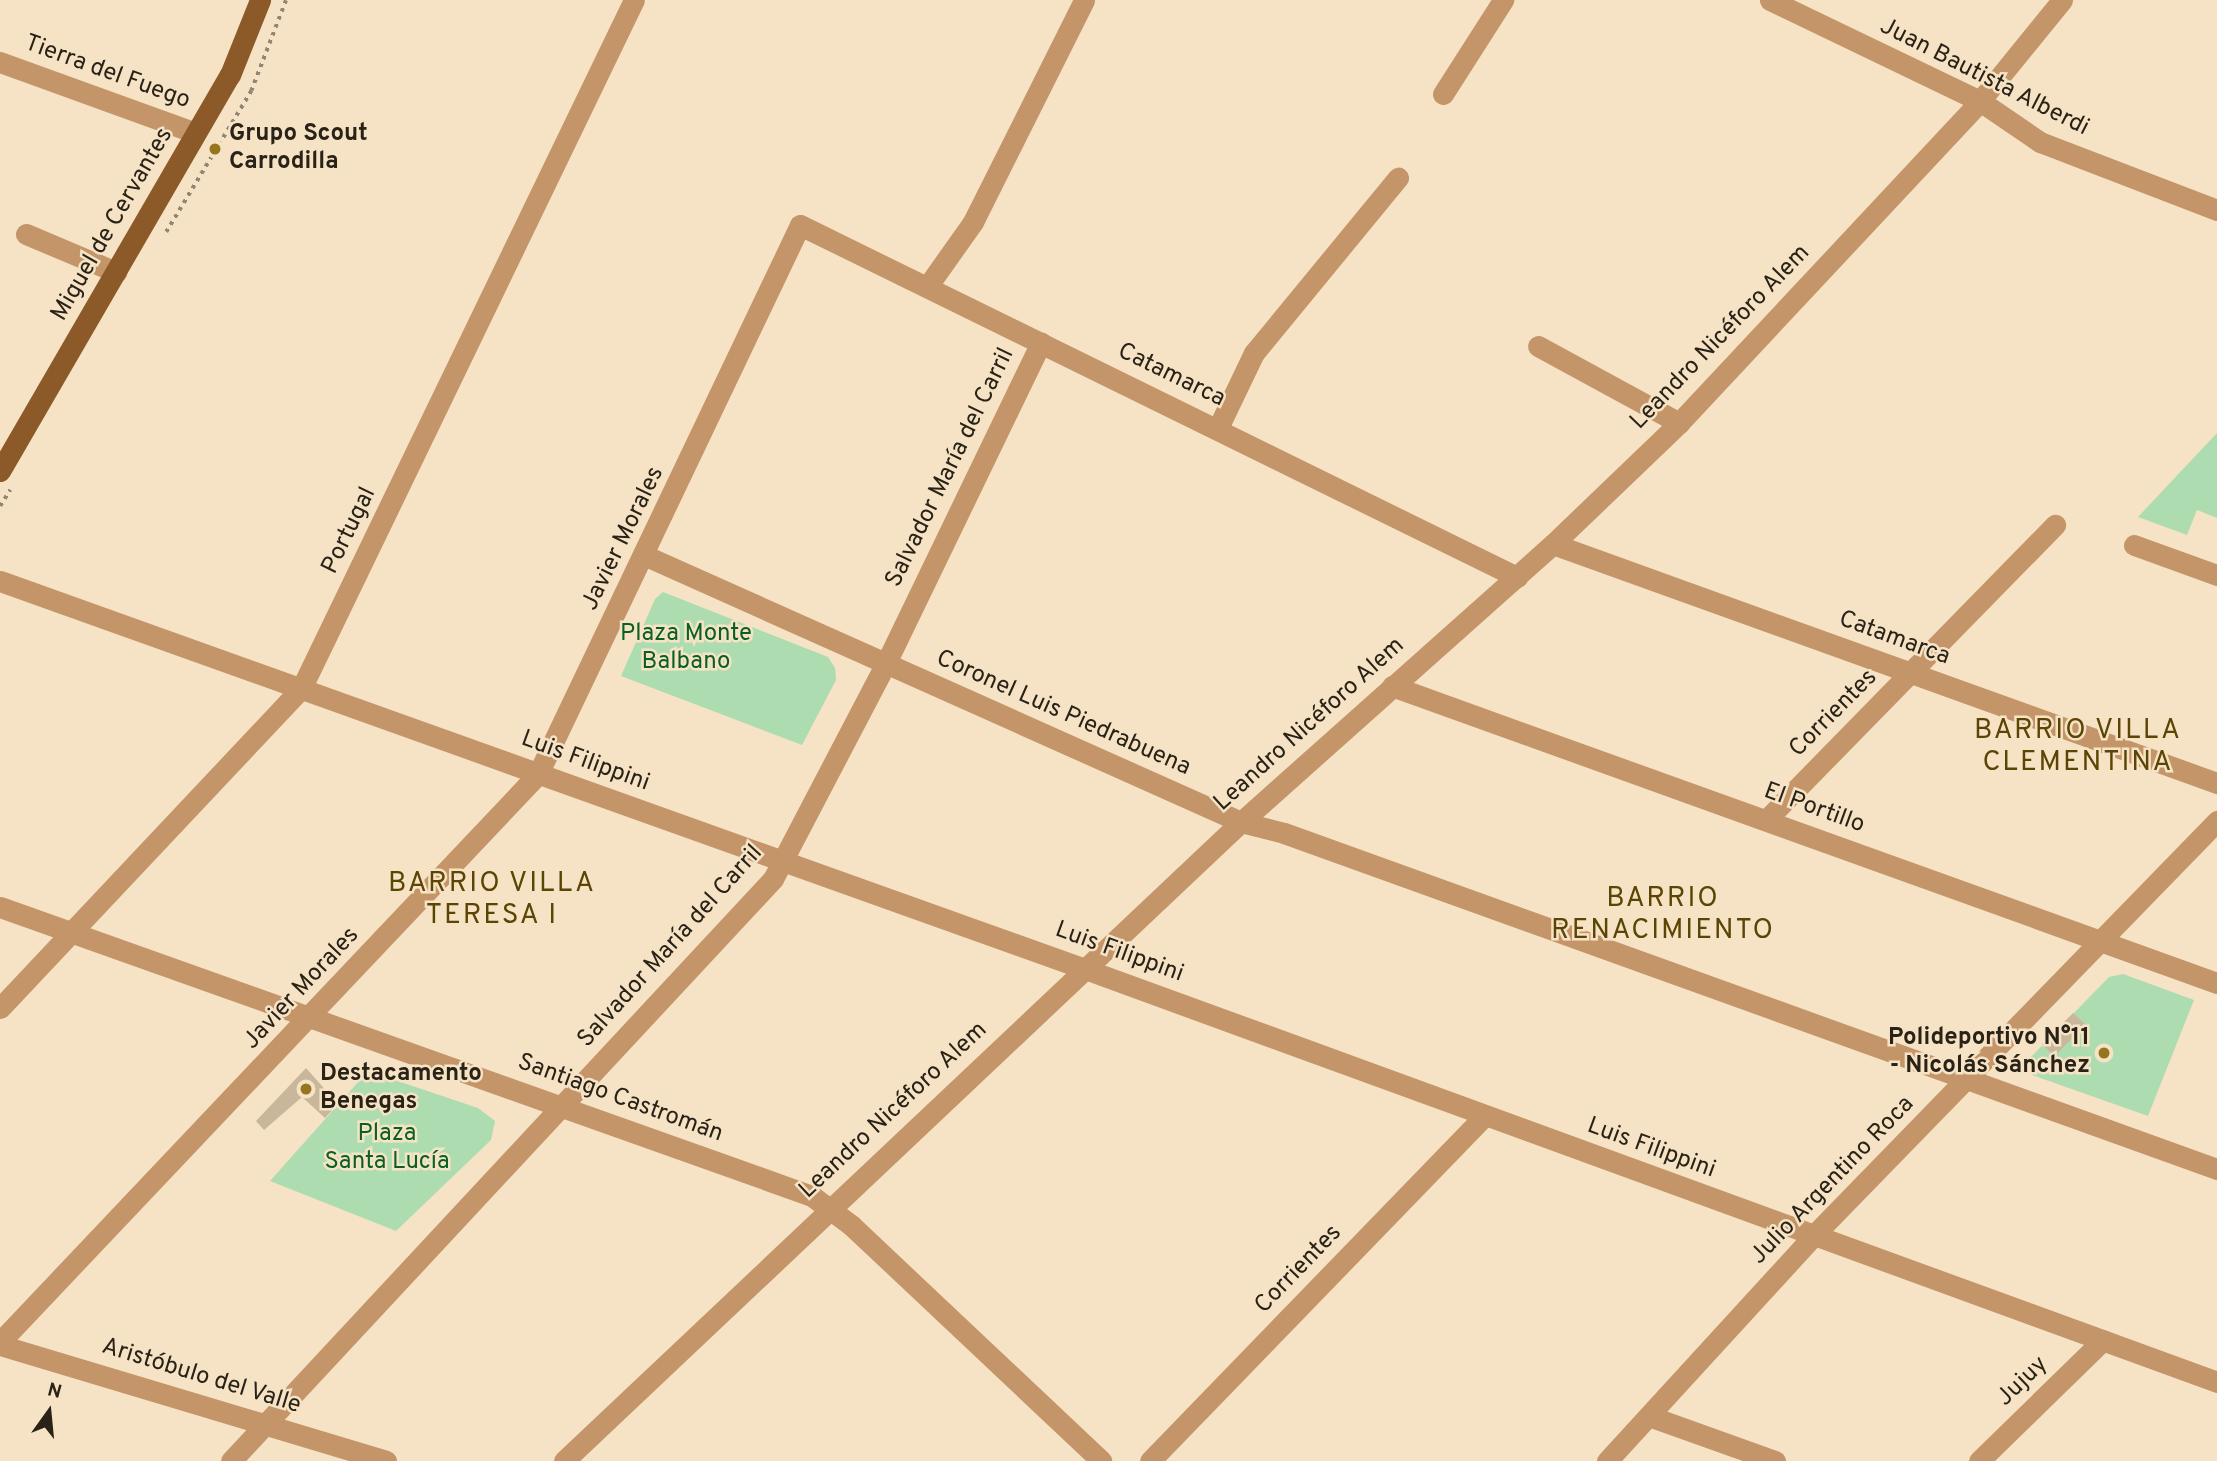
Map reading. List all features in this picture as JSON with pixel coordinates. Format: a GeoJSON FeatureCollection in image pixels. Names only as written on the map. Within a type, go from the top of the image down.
{"type":"FeatureCollection","features":[{"type":"Feature","properties":{"kind":"main road","name":"Miguel de Cervantes"},"geometry":{"type":"LineString","coordinates":[[0,471],[230,75],[260,0]]}},
{"type":"Feature","properties":{"kind":"street","name":"Portugal"},"geometry":{"type":"LineString","coordinates":[[0,1008],[301,689],[634,0]]}},
{"type":"Feature","properties":{"kind":"street"},"geometry":{"type":"LineString","coordinates":[[927,287],[973,222],[1084,0]]}},
{"type":"Feature","properties":{"kind":"street"},"geometry":{"type":"LineString","coordinates":[[1443,94],[1503,0]]}},
{"type":"Feature","properties":{"kind":"street","name":"Juan Bautista Alberdi"},"geometry":{"type":"LineString","coordinates":[[1770,0],[1980,101],[2040,142],[2217,210]]}},
{"type":"Feature","properties":{"kind":"street","name":"Leandro Nicéforo Alem"},"geometry":{"type":"LineString","coordinates":[[564,1461],[830,1207],[1241,822],[1517,577],[1679,423],[1980,101],[2062,0]]}},
{"type":"Feature","properties":{"kind":"street","name":"Tierra del Fuego"},"geometry":{"type":"LineString","coordinates":[[0,62],[196,133]]}},
{"type":"Feature","properties":{"kind":"street"},"geometry":{"type":"LineString","coordinates":[[1218,428],[1254,353],[1398,178]]}},
{"type":"Feature","properties":{"kind":"street","name":"Catamarca"},"geometry":{"type":"LineString","coordinates":[[800,225],[1517,577]]}},
{"type":"Feature","properties":{"kind":"street","name":"Javier Morales"},"geometry":{"type":"LineString","coordinates":[[0,1343],[313,1016],[538,774],[646,556],[800,225]]}},
{"type":"Feature","properties":{"kind":"street"},"geometry":{"type":"LineString","coordinates":[[26,234],[116,272]]}},
{"type":"Feature","properties":{"kind":"street","name":"Salvador María del Carril"},"geometry":{"type":"LineString","coordinates":[[230,1461],[757,899],[785,862],[886,663],[1041,342]]}},
{"type":"Feature","properties":{"kind":"street"},"geometry":{"type":"LineString","coordinates":[[1538,346],[1679,423]]}},
{"type":"Feature","properties":{"kind":"street","name":"Corrientes"},"geometry":{"type":"LineString","coordinates":[[1767,819],[2055,525]]}},
{"type":"Feature","properties":{"kind":"street","name":"Catamarca"},"geometry":{"type":"LineString","coordinates":[[1553,544],[2217,783]]}},
{"type":"Feature","properties":{"kind":"street"},"geometry":{"type":"LineString","coordinates":[[2134,545],[2217,575]]}},
{"type":"Feature","properties":{"kind":"street","name":"Coronel Luis Piedrabuena"},"geometry":{"type":"LineString","coordinates":[[646,556],[1241,822],[1297,837],[2217,1169]]}},
{"type":"Feature","properties":{"kind":"street","name":"Luis Filippini"},"geometry":{"type":"LineString","coordinates":[[0,581],[1085,969],[2217,1381]]}},
{"type":"Feature","properties":{"kind":"street","name":"El Portillo"},"geometry":{"type":"LineString","coordinates":[[1392,686],[2217,983]]}},
{"type":"Feature","properties":{"kind":"street","name":"Julio Argentino Roca"},"geometry":{"type":"LineString","coordinates":[[1607,1461],[1814,1236],[1970,1079],[2217,821]]}},
{"type":"Feature","properties":{"kind":"street","name":"Santiago Castromán"},"geometry":{"type":"LineString","coordinates":[[0,907],[793,1188],[830,1207],[1101,1461]]}},
{"type":"Feature","properties":{"kind":"street","name":"Corrientes"},"geometry":{"type":"LineString","coordinates":[[1150,1461],[1484,1116]]}},
{"type":"Feature","properties":{"kind":"street","name":"Jujuy"},"geometry":{"type":"LineString","coordinates":[[1979,1461],[2103,1340]]}},
{"type":"Feature","properties":{"kind":"street","name":"Aristóbulo del Valle"},"geometry":{"type":"LineString","coordinates":[[0,1343],[386,1461]]}},
{"type":"Feature","properties":{"kind":"street"},"geometry":{"type":"LineString","coordinates":[[1648,1416],[1775,1461]]}},
{"type":"Feature","properties":{"kind":"green space"},"geometry":{"type":"Polygon","coordinates":[[[2217,433],[2217,518],[2197,510],[2187,535],[2138,517],[2217,433]]]}},
{"type":"Feature","properties":{"kind":"green space","name":"Plaza Monte Balbano"},"geometry":{"type":"Polygon","coordinates":[[[663,592],[828,657],[835,668],[836,680],[802,745],[621,676],[655,599],[663,592]]]}},
{"type":"Feature","properties":{"kind":"green space","name":"Polideportivo N°11 - Nicolás Sánchez"},"geometry":{"type":"Polygon","coordinates":[[[2123,974],[2194,1000],[2148,1116],[2032,1075],[2027,1061],[2109,977],[2123,974]]]}},
{"type":"Feature","properties":{"kind":"green space","name":"Plaza Santa Lucía"},"geometry":{"type":"Polygon","coordinates":[[[368,1071],[478,1108],[495,1121],[491,1140],[396,1231],[270,1181],[368,1071]]]}},
{"type":"Feature","properties":{"kind":"building"},"geometry":{"type":"Polygon","coordinates":[[[2073,1013],[2086,1025],[2054,1056],[2042,1044],[2073,1013]]]}},
{"type":"Feature","properties":{"kind":"building","name":"Destacamento Benegas"},"geometry":{"type":"Polygon","coordinates":[[[306,1068],[338,1104],[325,1118],[302,1097],[264,1130],[256,1121],[306,1068]]]}},
{"type":"Feature","properties":{"kind":"place","name":"Grupo Scout Carrodilla"},"geometry":{"type":"Point","coordinates":[215,149]}},
{"type":"Feature","properties":{"kind":"place","name":"Polideportivo N°11 - Nicolás Sánchez"},"geometry":{"type":"Point","coordinates":[2104,1053]}},
{"type":"Feature","properties":{"kind":"place","name":"Destacamento Benegas"},"geometry":{"type":"Point","coordinates":[306,1089]}},
{"type":"Feature","properties":{"kind":"district","name":"BARRIO VILLA CLEMENTINA"},"geometry":{"type":"Point","coordinates":[2078,747]}},
{"type":"Feature","properties":{"kind":"district","name":"BARRIO VILLA TERESA I"},"geometry":{"type":"Point","coordinates":[492,900]}},
{"type":"Feature","properties":{"kind":"district","name":"BARRIO RENACIMIENTO"},"geometry":{"type":"Point","coordinates":[1663,915]}}]}
